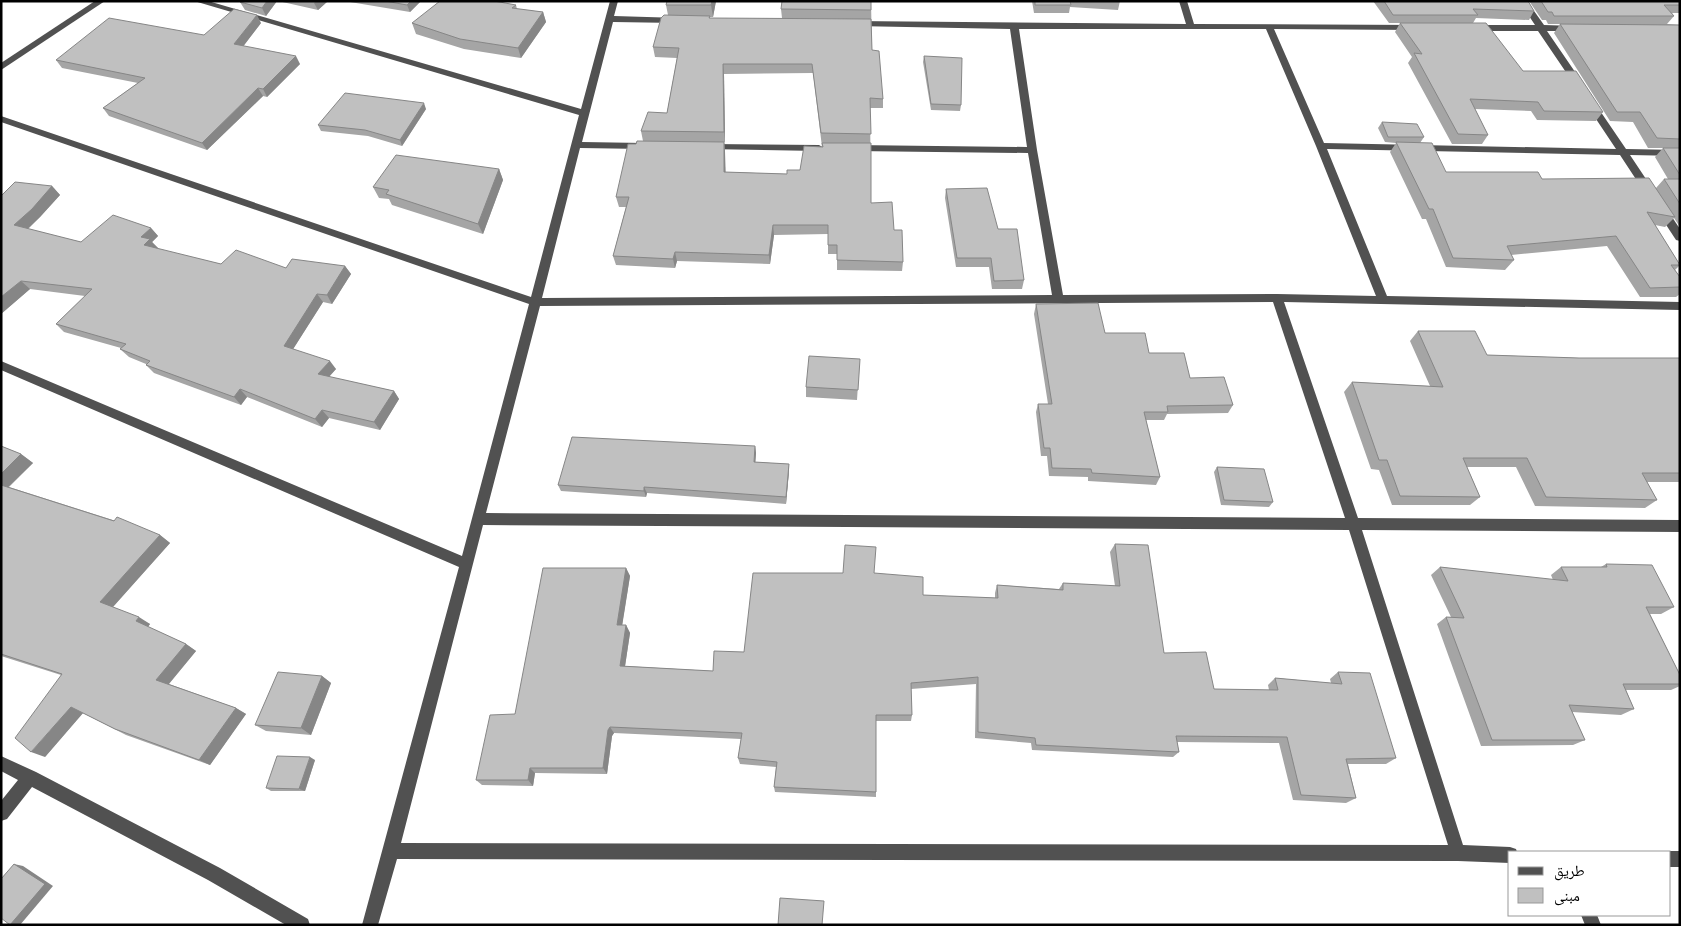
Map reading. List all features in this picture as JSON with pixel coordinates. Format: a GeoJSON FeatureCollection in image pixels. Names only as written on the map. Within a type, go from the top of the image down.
{"type":"FeatureCollection","features":[{"type":"Feature","properties":{"kind":"street"},"geometry":{"type":"LineString","coordinates":[[1,67],[101,1]]}},
{"type":"Feature","properties":{"kind":"street"},"geometry":{"type":"LineString","coordinates":[[198,1],[584,114]]}},
{"type":"Feature","properties":{"kind":"street"},"geometry":{"type":"LineString","coordinates":[[370,925],[467,564],[477,519],[614,1]]}},
{"type":"Feature","properties":{"kind":"street"},"geometry":{"type":"LineString","coordinates":[[1183,1],[1191,27]]}},
{"type":"Feature","properties":{"kind":"street"},"geometry":{"type":"LineString","coordinates":[[1523,1],[1680,237]]}},
{"type":"Feature","properties":{"kind":"street"},"geometry":{"type":"LineString","coordinates":[[610,19],[688,20]]}},
{"type":"Feature","properties":{"kind":"street"},"geometry":{"type":"LineString","coordinates":[[846,23],[1014,26],[1424,28]]}},
{"type":"Feature","properties":{"kind":"street"},"geometry":{"type":"LineString","coordinates":[[1014,26],[1032,150],[1058,298]]}},
{"type":"Feature","properties":{"kind":"street"},"geometry":{"type":"LineString","coordinates":[[1269,27],[1321,146],[1383,300]]}},
{"type":"Feature","properties":{"kind":"street"},"geometry":{"type":"LineString","coordinates":[[1463,28],[1580,28]]}},
{"type":"Feature","properties":{"kind":"street"},"geometry":{"type":"LineString","coordinates":[[1,119],[534,302],[1277,298],[1680,306]]}},
{"type":"Feature","properties":{"kind":"street"},"geometry":{"type":"LineString","coordinates":[[576,145],[655,146]]}},
{"type":"Feature","properties":{"kind":"street"},"geometry":{"type":"LineString","coordinates":[[695,146],[1032,150]]}},
{"type":"Feature","properties":{"kind":"street"},"geometry":{"type":"LineString","coordinates":[[1321,146],[1680,153]]}},
{"type":"Feature","properties":{"kind":"street"},"geometry":{"type":"LineString","coordinates":[[1277,298],[1354,525],[1458,853]]}},
{"type":"Feature","properties":{"kind":"street"},"geometry":{"type":"LineString","coordinates":[[1,365],[467,564]]}},
{"type":"Feature","properties":{"kind":"street"},"geometry":{"type":"LineString","coordinates":[[477,519],[1680,526]]}},
{"type":"Feature","properties":{"kind":"street"},"geometry":{"type":"LineString","coordinates":[[1,763],[214,874],[302,925]]}},
{"type":"Feature","properties":{"kind":"street"},"geometry":{"type":"LineString","coordinates":[[1,813],[31,777]]}},
{"type":"Feature","properties":{"kind":"street"},"geometry":{"type":"LineString","coordinates":[[391,851],[1458,853],[1508,855]]}},
{"type":"Feature","properties":{"kind":"building"},"geometry":{"type":"Polygon","coordinates":[[[267,1],[262,8],[240,2],[267,1]]]}},
{"type":"Feature","properties":{"kind":"building"},"geometry":{"type":"Polygon","coordinates":[[[385,1],[411,1],[407,5],[385,1]]]}},
{"type":"Feature","properties":{"kind":"building"},"geometry":{"type":"Polygon","coordinates":[[[440,1],[494,1],[516,5],[512,8],[543,12],[518,48],[460,39],[412,23],[440,1]]]}},
{"type":"Feature","properties":{"kind":"building"},"geometry":{"type":"Polygon","coordinates":[[[667,1],[712,1],[711,5],[666,5],[667,1]]]}},
{"type":"Feature","properties":{"kind":"building"},"geometry":{"type":"Polygon","coordinates":[[[782,1],[871,1],[871,10],[781,9],[782,1]]]}},
{"type":"Feature","properties":{"kind":"building"},"geometry":{"type":"Polygon","coordinates":[[[1035,1],[1070,1],[1071,5],[1035,5],[1035,1]]]}},
{"type":"Feature","properties":{"kind":"building"},"geometry":{"type":"Polygon","coordinates":[[[1384,1],[1528,1],[1534,11],[1473,9],[1478,15],[1393,15],[1384,1]]]}},
{"type":"Feature","properties":{"kind":"building"},"geometry":{"type":"Polygon","coordinates":[[[1541,1],[1680,1],[1680,5],[1664,5],[1674,16],[1554,16],[1552,12],[1548,12],[1541,1]]]}},
{"type":"Feature","properties":{"kind":"building"},"geometry":{"type":"Polygon","coordinates":[[[234,9],[257,15],[234,44],[296,56],[263,89],[258,88],[202,143],[103,108],[145,78],[56,60],[109,18],[204,35],[234,9]]]}},
{"type":"Feature","properties":{"kind":"building"},"geometry":{"type":"Polygon","coordinates":[[[664,15],[710,16],[709,18],[871,19],[872,50],[879,51],[883,99],[870,98],[871,134],[821,133],[812,64],[723,64],[724,132],[641,131],[648,112],[667,113],[679,48],[653,47],[661,18],[664,15]]]}},
{"type":"Feature","properties":{"kind":"building"},"geometry":{"type":"Polygon","coordinates":[[[1400,23],[1486,23],[1523,71],[1576,71],[1603,112],[1544,111],[1538,102],[1470,99],[1488,135],[1458,134],[1414,53],[1422,54],[1400,23]]]}},
{"type":"Feature","properties":{"kind":"building"},"geometry":{"type":"Polygon","coordinates":[[[1560,24],[1680,25],[1680,139],[1657,138],[1640,112],[1617,112],[1560,24]]]}},
{"type":"Feature","properties":{"kind":"building"},"geometry":{"type":"Polygon","coordinates":[[[924,56],[962,58],[961,105],[931,104],[924,56]]]}},
{"type":"Feature","properties":{"kind":"building"},"geometry":{"type":"Polygon","coordinates":[[[345,93],[424,103],[400,140],[365,130],[318,125],[345,93]]]}},
{"type":"Feature","properties":{"kind":"building"},"geometry":{"type":"Polygon","coordinates":[[[1382,122],[1417,124],[1424,137],[1388,137],[1382,122]]]}},
{"type":"Feature","properties":{"kind":"building"},"geometry":{"type":"Polygon","coordinates":[[[637,141],[724,142],[724,172],[787,174],[787,170],[800,170],[804,146],[823,147],[822,143],[871,143],[871,203],[892,202],[894,230],[902,230],[903,262],[837,260],[837,245],[828,245],[828,225],[773,225],[769,255],[675,252],[673,259],[613,256],[629,197],[616,197],[628,144],[636,144],[637,141]]]}},
{"type":"Feature","properties":{"kind":"building"},"geometry":{"type":"Polygon","coordinates":[[[1396,142],[1432,143],[1446,172],[1538,172],[1542,179],[1649,178],[1675,217],[1647,212],[1680,265],[1671,265],[1680,277],[1680,287],[1650,288],[1616,236],[1507,246],[1514,260],[1453,258],[1433,209],[1429,209],[1396,142]]]}},
{"type":"Feature","properties":{"kind":"building"},"geometry":{"type":"Polygon","coordinates":[[[1663,148],[1680,148],[1680,175],[1663,148]]]}},
{"type":"Feature","properties":{"kind":"building"},"geometry":{"type":"Polygon","coordinates":[[[396,155],[499,169],[478,224],[386,194],[389,190],[373,187],[396,155]]]}},
{"type":"Feature","properties":{"kind":"building"},"geometry":{"type":"Polygon","coordinates":[[[1664,179],[1680,179],[1680,204],[1664,179]]]}},
{"type":"Feature","properties":{"kind":"building"},"geometry":{"type":"Polygon","coordinates":[[[15,182],[52,186],[32,209],[14,225],[81,242],[113,215],[151,228],[141,237],[150,239],[144,245],[221,264],[236,250],[286,268],[292,259],[345,266],[327,295],[317,294],[284,346],[330,361],[318,374],[394,391],[374,422],[322,410],[315,419],[240,389],[234,397],[146,365],[150,361],[120,349],[126,344],[56,324],[92,289],[21,281],[1,297],[1,196],[15,182]]]}},
{"type":"Feature","properties":{"kind":"building"},"geometry":{"type":"Polygon","coordinates":[[[987,188],[998,229],[1017,229],[1024,280],[994,281],[991,258],[957,258],[946,189],[987,188]]]}},
{"type":"Feature","properties":{"kind":"building"},"geometry":{"type":"Polygon","coordinates":[[[1098,303],[1105,333],[1145,333],[1149,353],[1184,353],[1190,378],[1224,377],[1233,405],[1167,406],[1168,412],[1144,412],[1160,477],[1092,473],[1091,469],[1052,468],[1050,448],[1044,448],[1038,404],[1052,404],[1036,304],[1098,303]]]}},
{"type":"Feature","properties":{"kind":"building"},"geometry":{"type":"Polygon","coordinates":[[[1418,331],[1475,331],[1487,355],[1579,358],[1680,358],[1680,473],[1642,473],[1657,500],[1546,497],[1527,458],[1463,458],[1480,497],[1400,496],[1387,460],[1379,460],[1352,382],[1443,387],[1418,331]]]}},
{"type":"Feature","properties":{"kind":"building"},"geometry":{"type":"Polygon","coordinates":[[[809,356],[860,359],[858,390],[806,387],[809,356]]]}},
{"type":"Feature","properties":{"kind":"building"},"geometry":{"type":"Polygon","coordinates":[[[572,437],[755,446],[754,462],[789,464],[786,497],[644,487],[644,491],[558,485],[572,437]]]}},
{"type":"Feature","properties":{"kind":"building"},"geometry":{"type":"Polygon","coordinates":[[[1,446],[21,454],[1,474],[1,446]]]}},
{"type":"Feature","properties":{"kind":"building"},"geometry":{"type":"Polygon","coordinates":[[[1217,467],[1264,469],[1273,502],[1224,500],[1217,467]]]}},
{"type":"Feature","properties":{"kind":"building"},"geometry":{"type":"Polygon","coordinates":[[[1,485],[114,521],[117,517],[160,535],[100,602],[139,617],[136,621],[186,644],[156,680],[236,708],[199,760],[115,729],[71,707],[31,752],[15,738],[62,674],[1,654],[1,485]]]}},
{"type":"Feature","properties":{"kind":"building"},"geometry":{"type":"Polygon","coordinates":[[[1115,544],[1148,545],[1164,653],[1206,652],[1214,689],[1278,690],[1275,678],[1342,684],[1338,672],[1370,673],[1396,758],[1346,759],[1356,798],[1301,795],[1287,737],[1176,736],[1179,752],[1036,745],[1035,738],[978,732],[978,677],[911,683],[912,715],[876,715],[876,792],[774,787],[777,762],[738,758],[742,733],[610,727],[603,768],[530,768],[528,780],[476,780],[490,715],[515,714],[543,568],[626,568],[617,625],[626,625],[620,666],[713,671],[714,651],[744,652],[753,573],[843,573],[845,545],[876,547],[874,573],[923,577],[923,595],[998,598],[997,585],[1063,590],[1063,583],[1120,586],[1115,544]]]}},
{"type":"Feature","properties":{"kind":"building"},"geometry":{"type":"Polygon","coordinates":[[[1606,564],[1652,565],[1674,607],[1646,607],[1680,675],[1680,684],[1623,684],[1634,709],[1569,705],[1585,740],[1492,740],[1446,617],[1464,618],[1440,567],[1568,581],[1561,567],[1607,567],[1606,564]]]}},
{"type":"Feature","properties":{"kind":"building"},"geometry":{"type":"Polygon","coordinates":[[[278,672],[322,676],[301,728],[255,725],[278,672]]]}},
{"type":"Feature","properties":{"kind":"building"},"geometry":{"type":"Polygon","coordinates":[[[277,756],[310,757],[299,789],[266,788],[277,756]]]}},
{"type":"Feature","properties":{"kind":"building"},"geometry":{"type":"Polygon","coordinates":[[[14,864],[45,884],[10,925],[1,918],[1,879],[14,864]]]}},
{"type":"Feature","properties":{"kind":"building"},"geometry":{"type":"Polygon","coordinates":[[[780,898],[824,901],[822,925],[778,925],[780,898]]]}}]}
